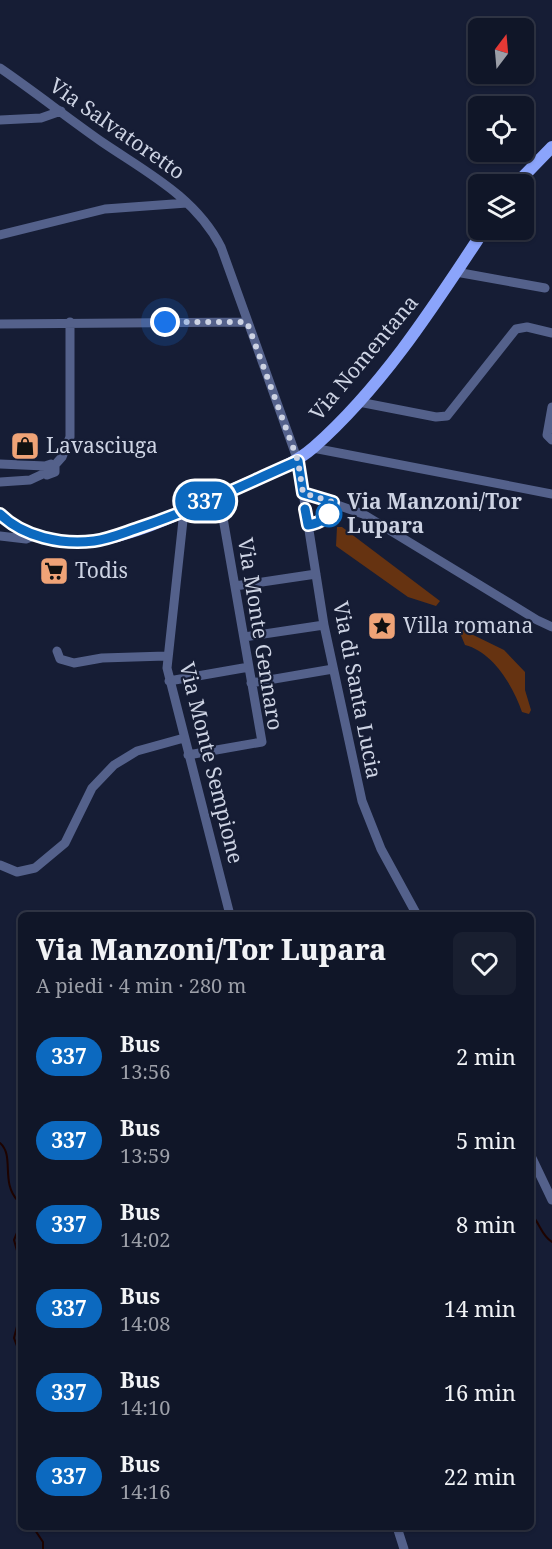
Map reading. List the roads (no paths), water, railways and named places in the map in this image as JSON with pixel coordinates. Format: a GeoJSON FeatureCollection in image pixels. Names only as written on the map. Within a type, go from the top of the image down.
{"type":"FeatureCollection","features":[{"type":"Feature","properties":{"kind":"main road"},"geometry":{"type":"LineString","coordinates":[[526,174],[552,147]]}},
{"type":"Feature","properties":{"kind":"main road","name":"Via Nomentana"},"geometry":{"type":"LineString","coordinates":[[0,514],[5,521],[36,535],[59,541],[92,541],[184,512],[298,461],[359,402],[426,317],[477,240]]}},
{"type":"Feature","properties":{"kind":"street","name":"Via Salvatoretto"},"geometry":{"type":"LineString","coordinates":[[0,68],[163,181],[187,203],[221,247],[298,461]]}},
{"type":"Feature","properties":{"kind":"street"},"geometry":{"type":"LineString","coordinates":[[0,120],[41,118],[61,111]]}},
{"type":"Feature","properties":{"kind":"street"},"geometry":{"type":"LineString","coordinates":[[0,235],[105,209],[187,203]]}},
{"type":"Feature","properties":{"kind":"street"},"geometry":{"type":"LineString","coordinates":[[456,272],[544,288]]}},
{"type":"Feature","properties":{"kind":"street"},"geometry":{"type":"LineString","coordinates":[[2,483],[32,479],[63,455],[70,437],[70,322]]}},
{"type":"Feature","properties":{"kind":"street"},"geometry":{"type":"LineString","coordinates":[[0,324],[247,322]]}},
{"type":"Feature","properties":{"kind":"street"},"geometry":{"type":"LineString","coordinates":[[359,402],[436,417],[447,416],[516,329],[527,327],[552,333]]}},
{"type":"Feature","properties":{"kind":"street"},"geometry":{"type":"LineString","coordinates":[[552,407],[547,435],[552,440]]}},
{"type":"Feature","properties":{"kind":"street"},"geometry":{"type":"LineString","coordinates":[[313,448],[552,494]]}},
{"type":"Feature","properties":{"kind":"street","name":"Via di Santa Lucia"},"geometry":{"type":"LineString","coordinates":[[298,461],[324,625],[364,808],[381,849],[415,912]]}},
{"type":"Feature","properties":{"kind":"street"},"geometry":{"type":"LineString","coordinates":[[0,464],[48,468]]}},
{"type":"Feature","properties":{"kind":"street"},"geometry":{"type":"LineString","coordinates":[[303,493],[333,502],[375,521],[552,627]]}},
{"type":"Feature","properties":{"kind":"street","name":"Via Monte Gennaro"},"geometry":{"type":"LineString","coordinates":[[188,755],[262,742],[219,495]]}},
{"type":"Feature","properties":{"kind":"street"},"geometry":{"type":"LineString","coordinates":[[308,525],[324,519],[333,502]]}},
{"type":"Feature","properties":{"kind":"street","name":"Via Monte Sempione"},"geometry":{"type":"LineString","coordinates":[[184,512],[166,656],[188,755],[229,912]]}},
{"type":"Feature","properties":{"kind":"street"},"geometry":{"type":"LineString","coordinates":[[0,536],[26,539],[36,535]]}},
{"type":"Feature","properties":{"kind":"street"},"geometry":{"type":"LineString","coordinates":[[235,586],[316,574]]}},
{"type":"Feature","properties":{"kind":"street"},"geometry":{"type":"LineString","coordinates":[[244,637],[324,625]]}},
{"type":"Feature","properties":{"kind":"street"},"geometry":{"type":"LineString","coordinates":[[57,651],[60,659],[71,663],[102,658],[166,656]]}},
{"type":"Feature","properties":{"kind":"street"},"geometry":{"type":"LineString","coordinates":[[170,681],[249,667]]}},
{"type":"Feature","properties":{"kind":"street"},"geometry":{"type":"LineString","coordinates":[[251,683],[333,669]]}},
{"type":"Feature","properties":{"kind":"street"},"geometry":{"type":"LineString","coordinates":[[0,865],[17,872],[35,868],[65,843],[90,791],[114,765],[137,751],[184,738]]}},
{"type":"Feature","properties":{"kind":"street"},"geometry":{"type":"LineString","coordinates":[[534,1162],[552,1200]]}},
{"type":"Feature","properties":{"kind":"street"},"geometry":{"type":"LineString","coordinates":[[398,1530],[404,1549]]}},
{"type":"Feature","properties":{"kind":"waterway"},"geometry":{"type":"LineString","coordinates":[[0,1143],[7,1155],[10,1186],[18,1201]]}},
{"type":"Feature","properties":{"kind":"waterway"},"geometry":{"type":"LineString","coordinates":[[534,1218],[545,1236],[552,1242]]}},
{"type":"Feature","properties":{"kind":"waterway"},"geometry":{"type":"LineString","coordinates":[[18,1230],[14,1240],[18,1254]]}},
{"type":"Feature","properties":{"kind":"waterway"},"geometry":{"type":"LineString","coordinates":[[18,1323],[14,1338],[18,1349]]}},
{"type":"Feature","properties":{"kind":"waterway"},"geometry":{"type":"LineString","coordinates":[[35,1530],[43,1542],[43,1549]]}},
{"type":"Feature","properties":{"kind":"place","name":"Lavasciuga"},"geometry":{"type":"Point","coordinates":[25,446]}},
{"type":"Feature","properties":{"kind":"place","name":"Via Manzoni/Tor Lupara"},"geometry":{"type":"Point","coordinates":[329,514]}},
{"type":"Feature","properties":{"kind":"place","name":"Todis"},"geometry":{"type":"Point","coordinates":[54,571]}},
{"type":"Feature","properties":{"kind":"place","name":"Villa romana"},"geometry":{"type":"Point","coordinates":[382,626]}}]}
